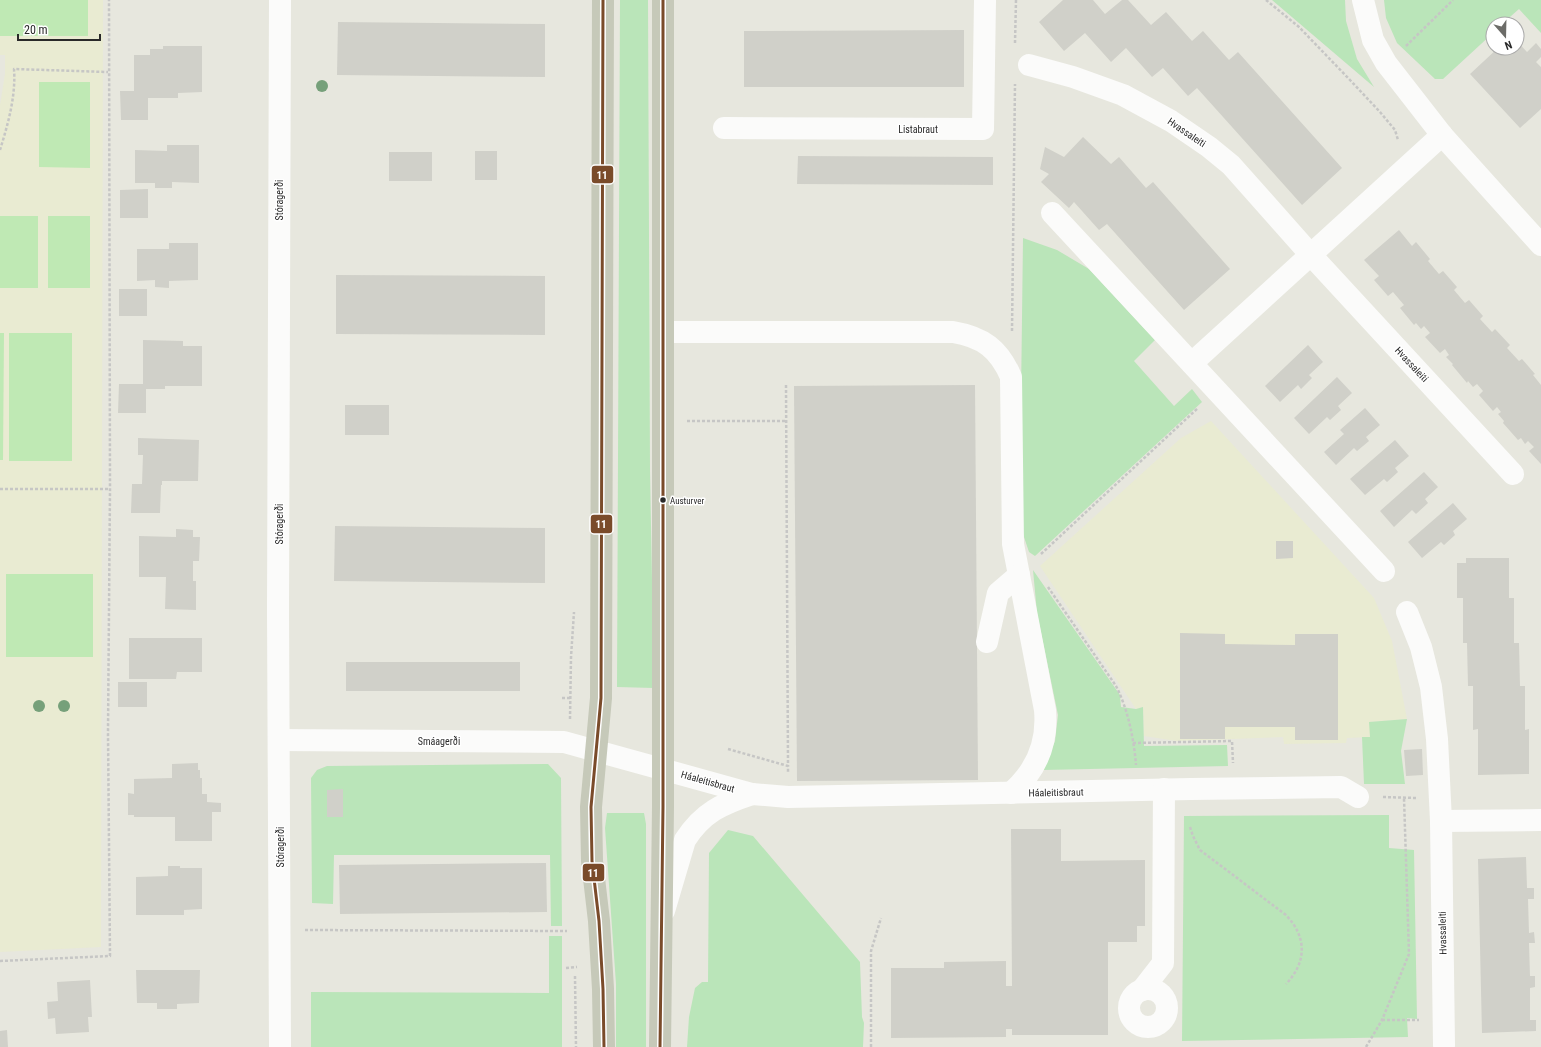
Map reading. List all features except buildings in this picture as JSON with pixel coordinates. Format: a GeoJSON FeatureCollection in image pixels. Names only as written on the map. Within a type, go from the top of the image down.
{"type":"FeatureCollection","features":[{"type":"Feature","properties":{"kind":"main road"},"geometry":{"type":"LineString","coordinates":[[603,0],[602,683],[591,807],[592,861],[599,921],[602,974],[604,1047]]}},
{"type":"Feature","properties":{"kind":"main road","name":"Háaleitisbraut"},"geometry":{"type":"LineString","coordinates":[[660,1047],[663,768],[663,0]]}},
{"type":"Feature","properties":{"kind":"street","name":"Stóragerði"},"geometry":{"type":"LineString","coordinates":[[280,0],[280,1047]]}},
{"type":"Feature","properties":{"kind":"street","name":"Listabraut"},"geometry":{"type":"LineString","coordinates":[[724,128],[983,130],[985,0]]}},
{"type":"Feature","properties":{"kind":"street"},"geometry":{"type":"LineString","coordinates":[[1363,0],[1373,40],[1386,63],[1442,134],[1541,245]]}},
{"type":"Feature","properties":{"kind":"street","name":"Hvassaleiti"},"geometry":{"type":"LineString","coordinates":[[1022,72],[1073,76],[1123,95],[1172,121],[1209,146],[1231,165],[1310,254],[1513,474]]}},
{"type":"Feature","properties":{"kind":"street"},"geometry":{"type":"LineString","coordinates":[[1192,364],[1442,134]]}},
{"type":"Feature","properties":{"kind":"street"},"geometry":{"type":"LineString","coordinates":[[1052,213],[1384,571]]}},
{"type":"Feature","properties":{"kind":"street"},"geometry":{"type":"LineString","coordinates":[[663,332],[953,332],[978,338],[989,345],[1002,359],[1011,377],[1013,544],[1045,710],[1046,722],[1042,750],[1035,766],[1026,779],[1011,793]]}},
{"type":"Feature","properties":{"kind":"street"},"geometry":{"type":"LineString","coordinates":[[987,642],[998,593],[1019,575]]}},
{"type":"Feature","properties":{"kind":"street","name":"Hvassaleiti"},"geometry":{"type":"LineString","coordinates":[[1407,612],[1421,647],[1430,688],[1437,739],[1441,821],[1444,1045]]}},
{"type":"Feature","properties":{"kind":"street","name":"Smáagerði"},"geometry":{"type":"LineString","coordinates":[[279,740],[551,741],[564,742],[597,751]]}},
{"type":"Feature","properties":{"kind":"street","name":"Háaleitisbraut"},"geometry":{"type":"LineString","coordinates":[[597,751],[663,768],[752,794],[788,798],[1164,789],[1341,787],[1358,797]]}},
{"type":"Feature","properties":{"kind":"street"},"geometry":{"type":"LineString","coordinates":[[1142,990],[1163,963],[1164,789]]}},
{"type":"Feature","properties":{"kind":"street","name":"Háaleitisbraut"},"geometry":{"type":"LineString","coordinates":[[662,920],[685,840],[692,830],[700,820],[724,803],[752,794]]}},
{"type":"Feature","properties":{"kind":"street"},"geometry":{"type":"LineString","coordinates":[[1441,821],[1541,820]]}},
{"type":"Feature","properties":{"kind":"path"},"geometry":{"type":"LineString","coordinates":[[0,961],[110,956],[108,733],[110,488],[109,0]]}},
{"type":"Feature","properties":{"kind":"path"},"geometry":{"type":"LineString","coordinates":[[1015,47],[1016,0]]}},
{"type":"Feature","properties":{"kind":"path"},"geometry":{"type":"LineString","coordinates":[[1266,0],[1299,28],[1345,74],[1380,112],[1396,132],[1398,140]]}},
{"type":"Feature","properties":{"kind":"path"},"geometry":{"type":"LineString","coordinates":[[1404,48],[1453,0]]}},
{"type":"Feature","properties":{"kind":"path"},"geometry":{"type":"LineString","coordinates":[[0,150],[8,123],[15,77],[14,69],[108,72]]}},
{"type":"Feature","properties":{"kind":"path"},"geometry":{"type":"LineString","coordinates":[[1012,338],[1022,72]]}},
{"type":"Feature","properties":{"kind":"path"},"geometry":{"type":"LineString","coordinates":[[786,385],[788,778]]}},
{"type":"Feature","properties":{"kind":"path"},"geometry":{"type":"LineString","coordinates":[[1019,575],[1217,390]]}},
{"type":"Feature","properties":{"kind":"path"},"geometry":{"type":"LineString","coordinates":[[684,421],[786,421]]}},
{"type":"Feature","properties":{"kind":"path"},"geometry":{"type":"LineString","coordinates":[[0,489],[110,488]]}},
{"type":"Feature","properties":{"kind":"path"},"geometry":{"type":"LineString","coordinates":[[1045,582],[1116,686],[1124,701],[1133,743],[1137,771],[1137,790]]}},
{"type":"Feature","properties":{"kind":"path"},"geometry":{"type":"LineString","coordinates":[[562,698],[570,698]]}},
{"type":"Feature","properties":{"kind":"path"},"geometry":{"type":"LineString","coordinates":[[1133,743],[1232,741],[1233,788]]}},
{"type":"Feature","properties":{"kind":"path"},"geometry":{"type":"LineString","coordinates":[[728,749],[788,766]]}},
{"type":"Feature","properties":{"kind":"path"},"geometry":{"type":"LineString","coordinates":[[1191,789],[1190,824],[1193,836],[1200,850],[1286,915],[1294,923],[1299,933],[1302,944],[1302,955],[1294,976],[1286,984]]}},
{"type":"Feature","properties":{"kind":"path"},"geometry":{"type":"LineString","coordinates":[[1358,797],[1440,798]]}},
{"type":"Feature","properties":{"kind":"path"},"geometry":{"type":"LineString","coordinates":[[1366,1047],[1382,1020],[1409,954],[1404,798]]}},
{"type":"Feature","properties":{"kind":"path"},"geometry":{"type":"LineString","coordinates":[[871,1047],[871,951],[881,918]]}},
{"type":"Feature","properties":{"kind":"path"},"geometry":{"type":"LineString","coordinates":[[280,930],[567,931]]}},
{"type":"Feature","properties":{"kind":"path"},"geometry":{"type":"LineString","coordinates":[[1382,1020],[1443,1020]]}},
{"type":"Feature","properties":{"kind":"shaded area"},"geometry":{"type":"Polygon","coordinates":[[[0,0],[103,0],[101,947],[0,952],[0,105],[5,74],[5,55],[0,55],[0,0]]]}},
{"type":"Feature","properties":{"kind":"shaded area"},"geometry":{"type":"Polygon","coordinates":[[[1211,421],[1374,598],[1392,641],[1407,719],[1370,722],[1370,737],[1347,738],[1346,743],[1284,744],[1283,737],[1177,741],[1144,736],[1143,707],[1136,709],[1040,566],[1181,438],[1211,421]]]}},
{"type":"Feature","properties":{"kind":"green space"},"geometry":{"type":"Polygon","coordinates":[[[0,0],[88,0],[88,36],[0,36],[0,0]]]}},
{"type":"Feature","properties":{"kind":"green space"},"geometry":{"type":"Polygon","coordinates":[[[620,0],[648,0],[650,471],[654,688],[617,687],[620,0]]]}},
{"type":"Feature","properties":{"kind":"green space"},"geometry":{"type":"Polygon","coordinates":[[[1272,0],[1345,0],[1346,21],[1357,59],[1374,87],[1272,0]]]}},
{"type":"Feature","properties":{"kind":"green space"},"geometry":{"type":"Polygon","coordinates":[[[1384,0],[1541,0],[1541,33],[1519,9],[1511,16],[1485,16],[1485,40],[1443,79],[1435,79],[1397,43],[1386,18],[1384,0]]]}},
{"type":"Feature","properties":{"kind":"green space"},"geometry":{"type":"Polygon","coordinates":[[[39,82],[90,82],[90,168],[39,167],[39,82]]]}},
{"type":"Feature","properties":{"kind":"green space"},"geometry":{"type":"Polygon","coordinates":[[[0,216],[38,216],[38,288],[0,288],[0,216]]]}},
{"type":"Feature","properties":{"kind":"green space"},"geometry":{"type":"Polygon","coordinates":[[[48,216],[90,216],[90,288],[48,288],[48,216]]]}},
{"type":"Feature","properties":{"kind":"green space"},"geometry":{"type":"Polygon","coordinates":[[[1023,238],[1057,250],[1089,269],[1155,340],[1134,361],[1174,406],[1192,389],[1202,402],[1035,556],[1029,552],[1022,531],[1020,476],[1023,238]]]}},
{"type":"Feature","properties":{"kind":"green space"},"geometry":{"type":"Polygon","coordinates":[[[0,333],[4,333],[3,460],[0,460],[0,333]]]}},
{"type":"Feature","properties":{"kind":"green space"},"geometry":{"type":"Polygon","coordinates":[[[9,333],[72,333],[72,461],[9,461],[9,333]]]}},
{"type":"Feature","properties":{"kind":"green space"},"geometry":{"type":"Polygon","coordinates":[[[1033,570],[1120,695],[1121,707],[1136,709],[1143,707],[1144,746],[1227,745],[1228,766],[1043,770],[1055,741],[1058,715],[1037,613],[1033,570]]]}},
{"type":"Feature","properties":{"kind":"green space"},"geometry":{"type":"Polygon","coordinates":[[[6,574],[93,574],[93,657],[6,657],[6,574]]]}},
{"type":"Feature","properties":{"kind":"green space"},"geometry":{"type":"Polygon","coordinates":[[[1407,719],[1401,751],[1405,784],[1364,784],[1362,737],[1370,737],[1369,722],[1407,719]]]}},
{"type":"Feature","properties":{"kind":"green space"},"geometry":{"type":"Polygon","coordinates":[[[548,764],[561,778],[562,926],[551,926],[550,855],[334,855],[333,904],[312,903],[311,778],[317,770],[327,766],[548,764]]]}},
{"type":"Feature","properties":{"kind":"green space"},"geometry":{"type":"Polygon","coordinates":[[[607,813],[644,813],[646,824],[646,1047],[616,1047],[616,984],[605,828],[607,813]]]}},
{"type":"Feature","properties":{"kind":"green space"},"geometry":{"type":"Polygon","coordinates":[[[1389,815],[1389,848],[1414,850],[1417,1019],[1407,1018],[1408,1037],[1182,1041],[1184,816],[1389,815]]]}},
{"type":"Feature","properties":{"kind":"green space"},"geometry":{"type":"Polygon","coordinates":[[[728,830],[753,836],[860,962],[862,1017],[864,1023],[863,1047],[687,1047],[689,1017],[695,988],[702,982],[708,982],[709,853],[728,830]]]}},
{"type":"Feature","properties":{"kind":"green space"},"geometry":{"type":"Polygon","coordinates":[[[549,936],[562,936],[562,1047],[311,1047],[311,992],[549,993],[549,936]]]}},
{"type":"Feature","properties":{"kind":"transit line","name":"11"},"geometry":{"type":"LineString","coordinates":[[603,0],[601,698],[591,807],[592,861],[599,921],[603,989],[604,1047]]}},
{"type":"Feature","properties":{"kind":"transit line","name":"11"},"geometry":{"type":"LineString","coordinates":[[660,1047],[663,807],[663,0]]}},
{"type":"Feature","properties":{"kind":"place","name":"Austurver"},"geometry":{"type":"Point","coordinates":[663,500]}}]}
